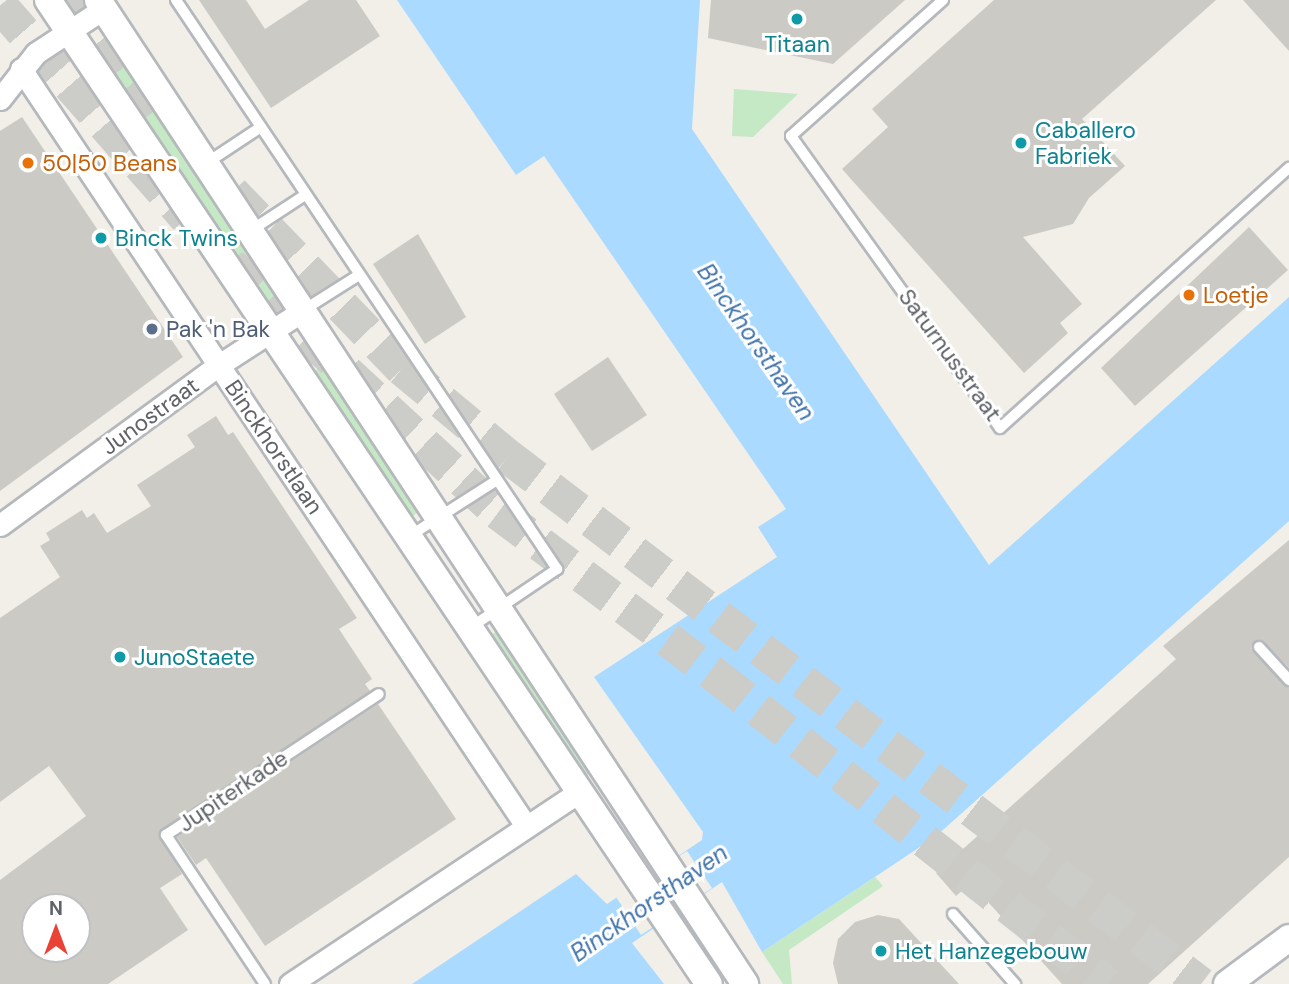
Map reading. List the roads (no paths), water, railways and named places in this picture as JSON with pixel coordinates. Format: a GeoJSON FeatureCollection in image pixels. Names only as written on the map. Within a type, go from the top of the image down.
{"type":"FeatureCollection","features":[{"type":"Feature","properties":{"kind":"street"},"geometry":{"type":"LineString","coordinates":[[48,0],[70,29],[467,629],[709,984]]}},
{"type":"Feature","properties":{"kind":"street"},"geometry":{"type":"LineString","coordinates":[[0,99],[22,69],[100,4],[745,984]]}},
{"type":"Feature","properties":{"kind":"street","name":"Binckhorstlaan"},"geometry":{"type":"LineString","coordinates":[[22,69],[526,827]]}},
{"type":"Feature","properties":{"kind":"street","name":"Junostraat"},"geometry":{"type":"LineString","coordinates":[[0,525],[219,365],[302,311]]}},
{"type":"Feature","properties":{"kind":"street"},"geometry":{"type":"LineString","coordinates":[[290,984],[578,793]]}},
{"type":"Feature","properties":{"kind":"street"},"geometry":{"type":"LineString","coordinates":[[1227,984],[1286,941]]}},
{"type":"Feature","properties":{"kind":"street"},"geometry":{"type":"LineString","coordinates":[[1251,984],[1286,941]]}},
{"type":"Feature","properties":{"kind":"lane"},"geometry":{"type":"LineString","coordinates":[[176,0],[557,569],[467,629]]}},
{"type":"Feature","properties":{"kind":"lane","name":"Saturnusstraat"},"geometry":{"type":"LineString","coordinates":[[943,0],[791,136],[1000,428],[1289,168]]}},
{"type":"Feature","properties":{"kind":"lane"},"geometry":{"type":"LineString","coordinates":[[205,164],[261,127]]}},
{"type":"Feature","properties":{"kind":"lane"},"geometry":{"type":"LineString","coordinates":[[250,231],[305,195]]}},
{"type":"Feature","properties":{"kind":"lane"},"geometry":{"type":"LineString","coordinates":[[302,311],[359,275]]}},
{"type":"Feature","properties":{"kind":"lane"},"geometry":{"type":"LineString","coordinates":[[406,538],[497,480]]}},
{"type":"Feature","properties":{"kind":"lane"},"geometry":{"type":"LineString","coordinates":[[1259,646],[1289,680]]}},
{"type":"Feature","properties":{"kind":"lane","name":"Jupiterkade"},"geometry":{"type":"LineString","coordinates":[[265,984],[166,835],[379,694]]}},
{"type":"Feature","properties":{"kind":"lane"},"geometry":{"type":"LineString","coordinates":[[953,914],[1015,984]]}},
{"type":"Feature","properties":{"kind":"water","name":"Binckhorsthaven"},"geometry":{"type":"Polygon","coordinates":[[[397,0],[700,0],[692,129],[989,565],[1289,297],[1289,521],[935,837],[762,952],[722,882],[632,943],[664,984],[412,984],[576,874],[607,904],[702,840],[703,832],[594,677],[777,557],[758,527],[786,509],[544,156],[516,175],[397,0]]]}},
{"type":"Feature","properties":{"kind":"tunnel"},"geometry":{"type":"LineString","coordinates":[[66,0],[168,119]]}},
{"type":"Feature","properties":{"kind":"tunnel"},"geometry":{"type":"LineString","coordinates":[[0,5],[187,218]]}},
{"type":"Feature","properties":{"kind":"tunnel"},"geometry":{"type":"LineString","coordinates":[[232,192],[402,368],[508,456],[1201,984]]}},
{"type":"Feature","properties":{"kind":"tunnel"},"geometry":{"type":"LineString","coordinates":[[230,264],[498,512],[717,676],[1107,984]]}},
{"type":"Feature","properties":{"kind":"place","name":"Titaan"},"geometry":{"type":"Point","coordinates":[797,19]}},
{"type":"Feature","properties":{"kind":"place","name":"Caballero Fabriek"},"geometry":{"type":"Point","coordinates":[1021,143]}},
{"type":"Feature","properties":{"kind":"place","name":"50|50 Beans"},"geometry":{"type":"Point","coordinates":[28,163]}},
{"type":"Feature","properties":{"kind":"place","name":"Binck Twins"},"geometry":{"type":"Point","coordinates":[101,238]}},
{"type":"Feature","properties":{"kind":"place","name":"Loetje"},"geometry":{"type":"Point","coordinates":[1189,295]}},
{"type":"Feature","properties":{"kind":"place","name":"Pak 'n Bak"},"geometry":{"type":"Point","coordinates":[152,329]}},
{"type":"Feature","properties":{"kind":"place","name":"JunoStaete"},"geometry":{"type":"Point","coordinates":[120,657]}},
{"type":"Feature","properties":{"kind":"place","name":"Het Hanzegebouw"},"geometry":{"type":"Point","coordinates":[881,951]}}]}
